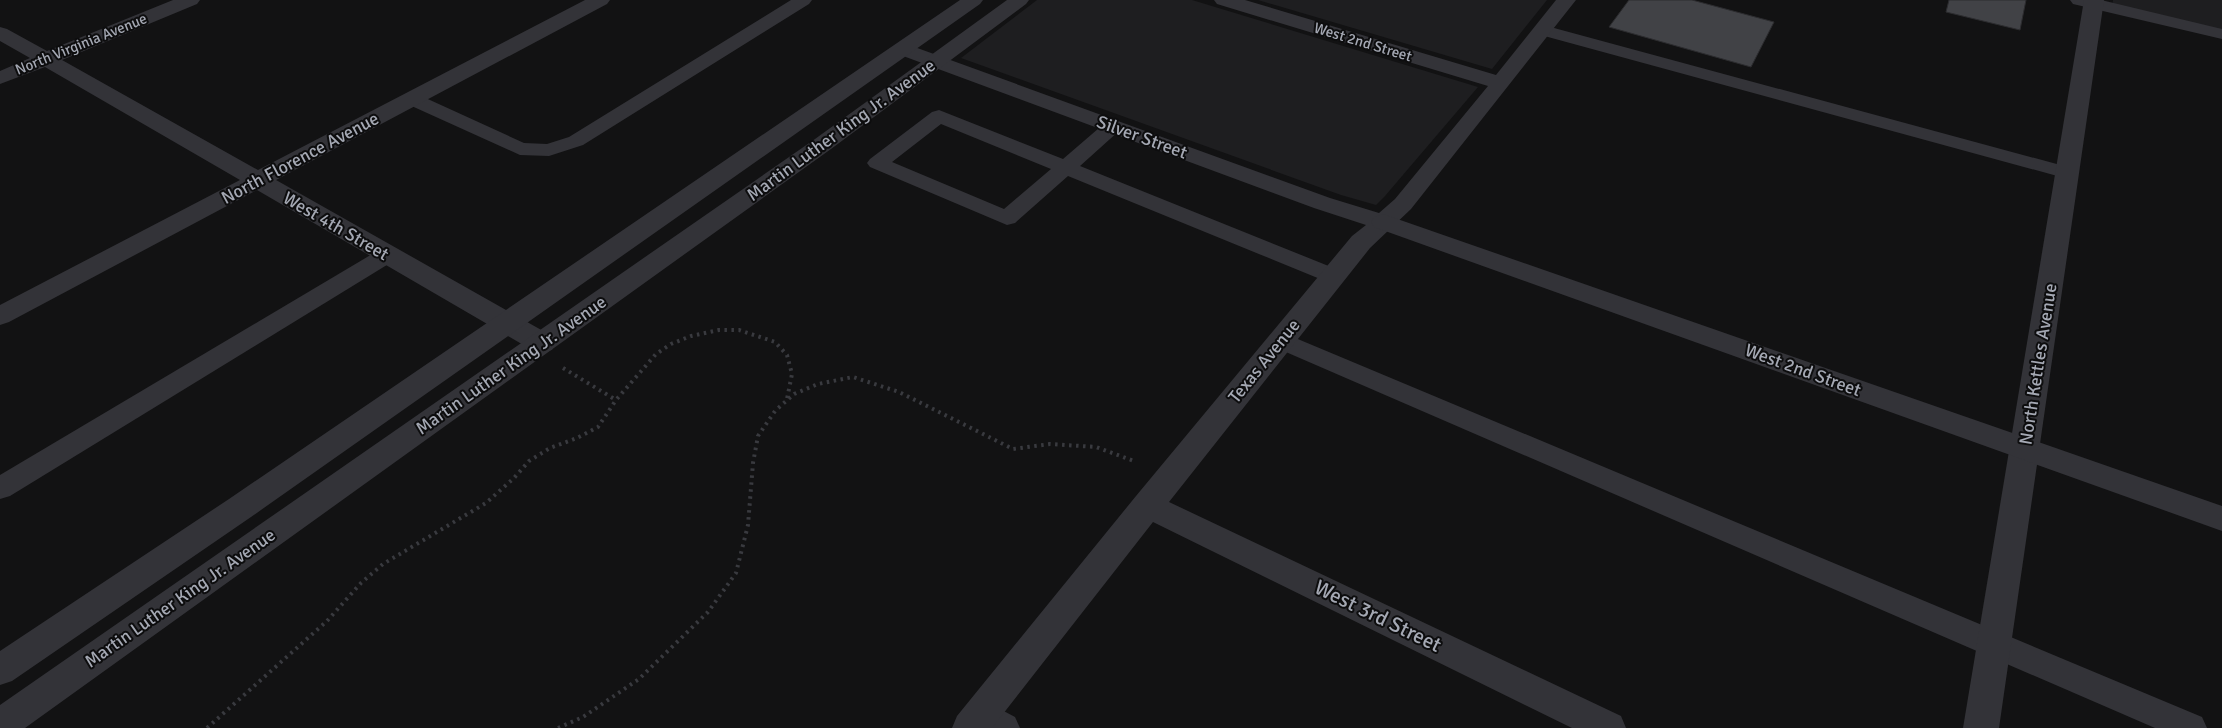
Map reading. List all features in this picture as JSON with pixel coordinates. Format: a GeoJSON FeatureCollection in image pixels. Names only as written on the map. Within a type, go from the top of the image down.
{"type":"FeatureCollection","features":[{"type":"Feature","properties":{"kind":"street","name":"North Virginia Avenue"},"geometry":{"type":"LineString","coordinates":[[0,78],[190,0]]}},
{"type":"Feature","properties":{"kind":"street","name":"North Florence Avenue"},"geometry":{"type":"LineString","coordinates":[[0,316],[600,0]]}},
{"type":"Feature","properties":{"kind":"street","name":"Martin Luther King Jr. Avenue"},"geometry":{"type":"LineString","coordinates":[[0,670],[240,508],[973,0]]}},
{"type":"Feature","properties":{"kind":"street","name":"Martin Luther King Jr. Avenue"},"geometry":{"type":"LineString","coordinates":[[0,725],[550,354],[1019,0]]}},
{"type":"Feature","properties":{"kind":"street","name":"West 2nd Street"},"geometry":{"type":"LineString","coordinates":[[1224,0],[1501,83]]}},
{"type":"Feature","properties":{"kind":"street","name":"Texas Avenue"},"geometry":{"type":"LineString","coordinates":[[985,723],[1148,505],[1361,242],[1402,204],[1566,0]]}},
{"type":"Feature","properties":{"kind":"street","name":"North Kettles Avenue"},"geometry":{"type":"LineString","coordinates":[[1981,728],[2068,173],[2089,1]]}},
{"type":"Feature","properties":{"kind":"street","name":"West 4th Street"},"geometry":{"type":"LineString","coordinates":[[0,33],[505,323],[550,354]]}},
{"type":"Feature","properties":{"kind":"street","name":"Silver Street"},"geometry":{"type":"LineString","coordinates":[[902,49],[1322,204],[1383,222]]}},
{"type":"Feature","properties":{"kind":"street","name":"West 2nd Street"},"geometry":{"type":"LineString","coordinates":[[1383,222],[2222,519]]}},
{"type":"Feature","properties":{"kind":"street","name":"West 3rd Street"},"geometry":{"type":"LineString","coordinates":[[1148,505],[1608,728]]}},
{"type":"Feature","properties":{"kind":"lane"},"geometry":{"type":"LineString","coordinates":[[412,99],[520,149],[549,150],[576,141],[803,0]]}},
{"type":"Feature","properties":{"kind":"lane"},"geometry":{"type":"LineString","coordinates":[[2089,1],[2222,34]]}},
{"type":"Feature","properties":{"kind":"lane"},"geometry":{"type":"LineString","coordinates":[[1543,30],[2068,173]]}},
{"type":"Feature","properties":{"kind":"lane"},"geometry":{"type":"LineString","coordinates":[[1113,126],[1065,167],[1007,218],[877,163],[938,116],[1065,167],[1333,276]]}},
{"type":"Feature","properties":{"kind":"lane"},"geometry":{"type":"LineString","coordinates":[[0,488],[387,255]]}},
{"type":"Feature","properties":{"kind":"lane"},"geometry":{"type":"LineString","coordinates":[[1281,340],[2191,728]]}},
{"type":"Feature","properties":{"kind":"path"},"geometry":{"type":"LineString","coordinates":[[207,728],[327,621],[361,583],[383,564],[486,503],[529,462],[550,448],[577,438],[598,427],[616,400],[656,354],[670,344],[692,336],[719,330],[740,330],[775,342],[787,355],[792,374],[787,400]]}},
{"type":"Feature","properties":{"kind":"path"},"geometry":{"type":"LineString","coordinates":[[550,354],[616,400]]}},
{"type":"Feature","properties":{"kind":"path"},"geometry":{"type":"LineString","coordinates":[[558,728],[582,717],[639,679],[708,612],[736,573],[748,525],[753,463],[758,436],[775,411],[794,394],[818,384],[853,377],[900,392],[1013,449],[1050,444],[1096,447],[1137,462]]}},
{"type":"Feature","properties":{"kind":"shaded area"},"geometry":{"type":"Polygon","coordinates":[[[1037,0],[1192,0],[1478,87],[1376,205],[1341,195],[961,58],[1037,0]]]}},
{"type":"Feature","properties":{"kind":"shaded area"},"geometry":{"type":"Polygon","coordinates":[[[1258,0],[1547,0],[1492,69],[1258,0]]]}},
{"type":"Feature","properties":{"kind":"shaded area"},"geometry":{"type":"Polygon","coordinates":[[[2113,0],[2222,0],[2222,33],[2112,8],[2113,0]]]}},
{"type":"Feature","properties":{"kind":"building"},"geometry":{"type":"Polygon","coordinates":[[[1629,0],[1692,0],[1774,22],[1751,67],[1609,27],[1629,0]]]}},
{"type":"Feature","properties":{"kind":"building"},"geometry":{"type":"Polygon","coordinates":[[[1949,0],[2026,0],[2020,30],[1946,12],[1949,0]]]}}]}
